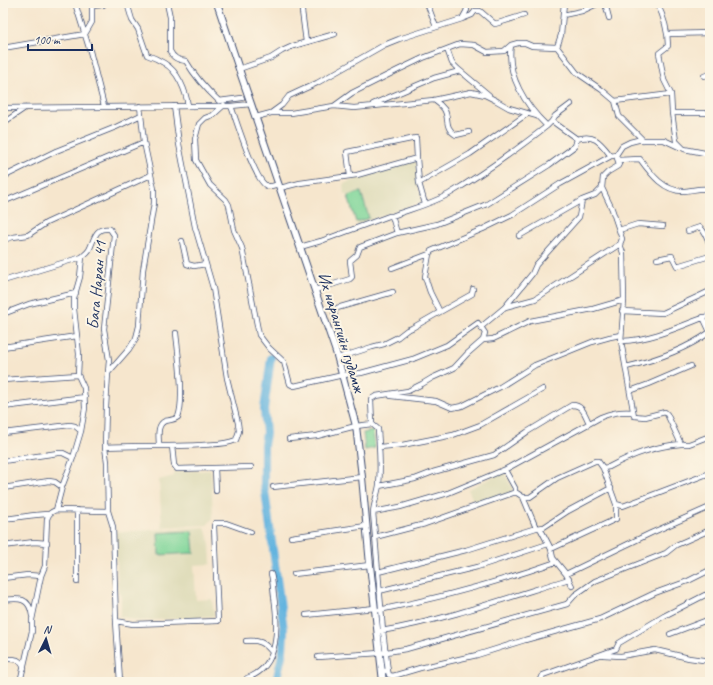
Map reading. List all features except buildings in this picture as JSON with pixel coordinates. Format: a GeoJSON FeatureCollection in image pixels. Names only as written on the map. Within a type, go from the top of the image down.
{"type":"FeatureCollection","features":[{"type":"Feature","properties":{"kind":"main road","name":"Их нарангийн гудамж"},"geometry":{"type":"LineString","coordinates":[[217,3],[238,70],[280,186],[338,358],[356,426],[370,565],[385,671],[383,682]]}},
{"type":"Feature","properties":{"kind":"street"},"geometry":{"type":"LineString","coordinates":[[75,3],[90,51],[104,106]]}},
{"type":"Feature","properties":{"kind":"street"},"geometry":{"type":"LineString","coordinates":[[127,3],[132,20],[138,29],[147,54],[165,63],[172,69],[186,94],[188,106]]}},
{"type":"Feature","properties":{"kind":"street"},"geometry":{"type":"LineString","coordinates":[[167,3],[170,17],[170,51],[172,56],[179,60],[186,61],[191,70],[210,93],[219,101],[242,98]]}},
{"type":"Feature","properties":{"kind":"street"},"geometry":{"type":"LineString","coordinates":[[304,3],[302,11],[306,42]]}},
{"type":"Feature","properties":{"kind":"street"},"geometry":{"type":"LineString","coordinates":[[427,3],[436,27]]}},
{"type":"Feature","properties":{"kind":"street"},"geometry":{"type":"LineString","coordinates":[[462,19],[467,10],[465,3]]}},
{"type":"Feature","properties":{"kind":"street"},"geometry":{"type":"LineString","coordinates":[[557,47],[561,35],[564,3]]}},
{"type":"Feature","properties":{"kind":"street"},"geometry":{"type":"LineString","coordinates":[[563,15],[582,11],[599,3]]}},
{"type":"Feature","properties":{"kind":"street"},"geometry":{"type":"LineString","coordinates":[[605,3],[609,18]]}},
{"type":"Feature","properties":{"kind":"street"},"geometry":{"type":"LineString","coordinates":[[657,3],[663,14],[668,34],[668,46],[659,53],[664,80],[671,94],[676,141],[684,149]]}},
{"type":"Feature","properties":{"kind":"street"},"geometry":{"type":"LineString","coordinates":[[85,34],[92,22],[92,6],[103,5]]}},
{"type":"Feature","properties":{"kind":"street"},"geometry":{"type":"LineString","coordinates":[[271,113],[282,105],[289,96],[317,83],[384,45],[462,19],[472,15],[476,11],[480,11],[495,24],[524,15]]}},
{"type":"Feature","properties":{"kind":"street"},"geometry":{"type":"LineString","coordinates":[[668,34],[710,33]]}},
{"type":"Feature","properties":{"kind":"street"},"geometry":{"type":"LineString","coordinates":[[3,48],[85,34]]}},
{"type":"Feature","properties":{"kind":"street"},"geometry":{"type":"LineString","coordinates":[[238,70],[271,58],[282,51],[306,42],[335,34]]}},
{"type":"Feature","properties":{"kind":"street"},"geometry":{"type":"LineString","coordinates":[[334,106],[352,93],[423,58],[460,44],[474,45],[487,52],[504,51],[511,45],[525,43],[532,46],[557,47]]}},
{"type":"Feature","properties":{"kind":"street"},"geometry":{"type":"LineString","coordinates":[[511,45],[511,67],[524,98],[537,116],[547,126]]}},
{"type":"Feature","properties":{"kind":"street"},"geometry":{"type":"LineString","coordinates":[[557,47],[577,73],[602,90],[614,101],[619,116],[643,140]]}},
{"type":"Feature","properties":{"kind":"street"},"geometry":{"type":"LineString","coordinates":[[447,49],[452,63],[497,101]]}},
{"type":"Feature","properties":{"kind":"street"},"geometry":{"type":"LineString","coordinates":[[369,106],[434,78],[460,71]]}},
{"type":"Feature","properties":{"kind":"street"},"geometry":{"type":"LineString","coordinates":[[704,76],[710,74]]}},
{"type":"Feature","properties":{"kind":"street"},"geometry":{"type":"LineString","coordinates":[[256,117],[271,113],[291,114],[334,106],[354,108],[434,100],[471,92],[485,95],[509,108],[537,116]]}},
{"type":"Feature","properties":{"kind":"street"},"geometry":{"type":"LineString","coordinates":[[614,101],[671,94]]}},
{"type":"Feature","properties":{"kind":"street"},"geometry":{"type":"LineString","coordinates":[[434,100],[445,110],[451,132],[456,135],[469,132]]}},
{"type":"Feature","properties":{"kind":"street"},"geometry":{"type":"LineString","coordinates":[[3,108],[231,106],[251,104]]}},
{"type":"Feature","properties":{"kind":"street"},"geometry":{"type":"LineString","coordinates":[[300,247],[322,241],[392,216],[448,194],[521,146],[552,122],[555,116],[571,104]]}},
{"type":"Feature","properties":{"kind":"street"},"geometry":{"type":"LineString","coordinates":[[120,682],[112,527],[108,511],[105,447],[108,373],[129,349],[136,338],[139,326],[143,270],[154,203],[154,189],[144,142],[140,106]]}},
{"type":"Feature","properties":{"kind":"street"},"geometry":{"type":"LineString","coordinates":[[105,447],[134,445],[172,446],[231,442],[236,440],[239,431],[227,378],[213,288],[193,219],[179,145],[174,106]]}},
{"type":"Feature","properties":{"kind":"street"},"geometry":{"type":"LineString","coordinates":[[224,106],[213,115],[205,118],[199,124],[195,139],[196,160],[210,185],[226,200],[229,205],[234,230],[242,248],[259,335],[284,362],[290,384],[294,386],[361,373],[413,359],[447,345],[478,323],[485,333],[483,340]]}},
{"type":"Feature","properties":{"kind":"street"},"geometry":{"type":"LineString","coordinates":[[231,106],[253,168],[266,186],[280,186],[350,176],[417,158]]}},
{"type":"Feature","properties":{"kind":"street"},"geometry":{"type":"LineString","coordinates":[[3,123],[26,107]]}},
{"type":"Feature","properties":{"kind":"street"},"geometry":{"type":"LineString","coordinates":[[672,113],[710,113]]}},
{"type":"Feature","properties":{"kind":"street"},"geometry":{"type":"LineString","coordinates":[[418,183],[470,154],[527,114]]}},
{"type":"Feature","properties":{"kind":"street"},"geometry":{"type":"LineString","coordinates":[[3,177],[141,115]]}},
{"type":"Feature","properties":{"kind":"street"},"geometry":{"type":"LineString","coordinates":[[552,122],[577,139],[587,137],[596,140],[618,160],[618,166],[603,177],[602,188],[609,201],[622,239],[620,244],[623,253],[624,300],[621,341],[630,391],[632,412],[634,416],[645,417],[665,412],[681,444]]}},
{"type":"Feature","properties":{"kind":"street"},"geometry":{"type":"LineString","coordinates":[[350,176],[347,152],[415,138],[417,139],[418,183],[425,204]]}},
{"type":"Feature","properties":{"kind":"street"},"geometry":{"type":"LineString","coordinates":[[315,290],[349,280],[352,277],[350,261],[357,255],[360,247],[397,233],[437,224],[487,204],[575,146],[577,139]]}},
{"type":"Feature","properties":{"kind":"street"},"geometry":{"type":"LineString","coordinates":[[392,268],[429,254],[431,251],[512,215],[560,184],[613,155],[622,146],[630,142],[643,140],[664,140],[684,149],[710,154]]}},
{"type":"Feature","properties":{"kind":"street"},"geometry":{"type":"LineString","coordinates":[[3,202],[144,142]]}},
{"type":"Feature","properties":{"kind":"street"},"geometry":{"type":"LineString","coordinates":[[618,160],[640,159],[654,178],[662,184],[676,190],[684,191],[705,188],[710,189]]}},
{"type":"Feature","properties":{"kind":"street"},"geometry":{"type":"LineString","coordinates":[[3,240],[28,235],[46,222],[151,175]]}},
{"type":"Feature","properties":{"kind":"street"},"geometry":{"type":"LineString","coordinates":[[519,236],[582,200],[595,195],[602,188]]}},
{"type":"Feature","properties":{"kind":"street"},"geometry":{"type":"LineString","coordinates":[[481,326],[505,307],[532,274],[536,265],[579,217],[582,200]]}},
{"type":"Feature","properties":{"kind":"street"},"geometry":{"type":"LineString","coordinates":[[392,216],[397,233]]}},
{"type":"Feature","properties":{"kind":"street"},"geometry":{"type":"LineString","coordinates":[[619,230],[638,224],[663,226]]}},
{"type":"Feature","properties":{"kind":"street"},"geometry":{"type":"LineString","coordinates":[[688,231],[700,227],[705,236],[708,238],[710,246]]}},
{"type":"Feature","properties":{"kind":"street","name":"Бага Наран 41"},"geometry":{"type":"LineString","coordinates":[[78,375],[79,354],[74,309],[82,257],[88,252],[97,233],[104,228],[110,229],[114,235],[104,329],[109,360],[108,373]]}},
{"type":"Feature","properties":{"kind":"street"},"geometry":{"type":"LineString","coordinates":[[182,241],[186,264],[191,266],[206,264]]}},
{"type":"Feature","properties":{"kind":"street"},"geometry":{"type":"LineString","coordinates":[[505,307],[535,299],[620,244]]}},
{"type":"Feature","properties":{"kind":"street"},"geometry":{"type":"LineString","coordinates":[[429,254],[426,277],[430,292],[440,312]]}},
{"type":"Feature","properties":{"kind":"street"},"geometry":{"type":"LineString","coordinates":[[657,259],[672,256],[677,266],[710,256]]}},
{"type":"Feature","properties":{"kind":"street"},"geometry":{"type":"LineString","coordinates":[[3,281],[82,257]]}},
{"type":"Feature","properties":{"kind":"street"},"geometry":{"type":"LineString","coordinates":[[338,358],[384,344],[398,337],[407,330],[472,294],[473,289]]}},
{"type":"Feature","properties":{"kind":"street"},"geometry":{"type":"LineString","coordinates":[[622,311],[663,312],[710,291]]}},
{"type":"Feature","properties":{"kind":"street"},"geometry":{"type":"LineString","coordinates":[[353,374],[338,335],[334,311],[337,308],[393,292]]}},
{"type":"Feature","properties":{"kind":"street"},"geometry":{"type":"LineString","coordinates":[[3,314],[29,304],[76,293]]}},
{"type":"Feature","properties":{"kind":"street"},"geometry":{"type":"LineString","coordinates":[[372,424],[371,399],[376,396],[408,391],[454,368],[466,354],[483,340],[493,339],[530,321],[593,309],[624,300]]}},
{"type":"Feature","properties":{"kind":"street"},"geometry":{"type":"LineString","coordinates":[[621,341],[665,332],[710,315]]}},
{"type":"Feature","properties":{"kind":"street"},"geometry":{"type":"LineString","coordinates":[[626,367],[678,351],[700,339],[710,332],[703,317]]}},
{"type":"Feature","properties":{"kind":"street"},"geometry":{"type":"LineString","coordinates":[[160,446],[160,424],[178,418],[181,409],[181,386],[176,333]]}},
{"type":"Feature","properties":{"kind":"street"},"geometry":{"type":"LineString","coordinates":[[331,338],[338,335]]}},
{"type":"Feature","properties":{"kind":"street"},"geometry":{"type":"LineString","coordinates":[[387,395],[436,401],[452,408],[462,406],[500,387],[535,365],[592,342],[621,335]]}},
{"type":"Feature","properties":{"kind":"street"},"geometry":{"type":"LineString","coordinates":[[3,347],[77,336]]}},
{"type":"Feature","properties":{"kind":"street"},"geometry":{"type":"LineString","coordinates":[[630,391],[691,366]]}},
{"type":"Feature","properties":{"kind":"street"},"geometry":{"type":"LineString","coordinates":[[3,380],[78,375],[84,388],[85,397],[81,431],[73,458],[62,486],[56,510]]}},
{"type":"Feature","properties":{"kind":"street"},"geometry":{"type":"LineString","coordinates":[[379,447],[402,445],[453,435],[480,425],[543,389]]}},
{"type":"Feature","properties":{"kind":"street"},"geometry":{"type":"LineString","coordinates":[[3,407],[85,397]]}},
{"type":"Feature","properties":{"kind":"street"},"geometry":{"type":"LineString","coordinates":[[379,486],[415,479],[433,472],[494,455],[527,432],[572,405],[577,405],[580,407],[589,423]]}},
{"type":"Feature","properties":{"kind":"street"},"geometry":{"type":"LineString","coordinates":[[373,512],[400,507],[448,493],[505,470],[601,417],[614,412],[632,412]]}},
{"type":"Feature","properties":{"kind":"street"},"geometry":{"type":"LineString","coordinates":[[289,439],[317,436],[356,426],[372,424],[378,428],[379,486],[373,512],[379,591],[377,610]]}},
{"type":"Feature","properties":{"kind":"street"},"geometry":{"type":"LineString","coordinates":[[3,433],[70,425],[75,426],[81,431]]}},
{"type":"Feature","properties":{"kind":"street"},"geometry":{"type":"LineString","coordinates":[[603,468],[666,445],[689,444],[710,436]]}},
{"type":"Feature","properties":{"kind":"street"},"geometry":{"type":"LineString","coordinates":[[172,446],[174,465],[177,469],[251,467]]}},
{"type":"Feature","properties":{"kind":"street"},"geometry":{"type":"LineString","coordinates":[[3,461],[58,453],[63,453],[73,458]]}},
{"type":"Feature","properties":{"kind":"street"},"geometry":{"type":"LineString","coordinates":[[375,537],[425,524],[515,493],[523,497],[530,497],[557,478],[595,461],[598,461],[603,468],[616,504],[616,519],[550,547],[379,591]]}},
{"type":"Feature","properties":{"kind":"street"},"geometry":{"type":"LineString","coordinates":[[215,468],[216,491]]}},
{"type":"Feature","properties":{"kind":"street"},"geometry":{"type":"LineString","coordinates":[[505,470],[515,488],[515,493]]}},
{"type":"Feature","properties":{"kind":"street"},"geometry":{"type":"LineString","coordinates":[[616,504],[623,506],[710,473]]}},
{"type":"Feature","properties":{"kind":"street"},"geometry":{"type":"LineString","coordinates":[[273,487],[362,477]]}},
{"type":"Feature","properties":{"kind":"street"},"geometry":{"type":"LineString","coordinates":[[3,488],[49,481],[55,482],[62,486]]}},
{"type":"Feature","properties":{"kind":"street"},"geometry":{"type":"LineString","coordinates":[[378,572],[466,550],[536,528],[544,527],[568,511],[611,488]]}},
{"type":"Feature","properties":{"kind":"street"},"geometry":{"type":"LineString","coordinates":[[523,497],[536,528],[540,528],[550,547],[553,558],[572,586]]}},
{"type":"Feature","properties":{"kind":"street"},"geometry":{"type":"LineString","coordinates":[[380,631],[407,627],[435,619],[567,577],[650,533],[710,507]]}},
{"type":"Feature","properties":{"kind":"street"},"geometry":{"type":"LineString","coordinates":[[3,519],[25,517],[37,514],[49,514],[56,510],[108,511]]}},
{"type":"Feature","properties":{"kind":"street"},"geometry":{"type":"LineString","coordinates":[[77,510],[77,582]]}},
{"type":"Feature","properties":{"kind":"street"},"geometry":{"type":"LineString","coordinates":[[32,620],[41,576],[45,566],[46,527],[49,514]]}},
{"type":"Feature","properties":{"kind":"street"},"geometry":{"type":"LineString","coordinates":[[116,621],[133,624],[218,621],[215,523],[226,523],[251,532]]}},
{"type":"Feature","properties":{"kind":"street"},"geometry":{"type":"LineString","coordinates":[[291,537],[366,526]]}},
{"type":"Feature","properties":{"kind":"street"},"geometry":{"type":"LineString","coordinates":[[318,657],[383,653],[406,649],[566,604],[575,595],[594,581],[666,553],[676,545],[710,530]]}},
{"type":"Feature","properties":{"kind":"street"},"geometry":{"type":"LineString","coordinates":[[3,546],[34,542],[46,543]]}},
{"type":"Feature","properties":{"kind":"street"},"geometry":{"type":"LineString","coordinates":[[306,615],[377,610],[406,605],[468,589],[556,562]]}},
{"type":"Feature","properties":{"kind":"street"},"geometry":{"type":"LineString","coordinates":[[294,574],[370,565]]}},
{"type":"Feature","properties":{"kind":"street"},"geometry":{"type":"LineString","coordinates":[[385,671],[389,675],[393,676],[476,655],[600,619],[655,593],[688,581],[710,570]]}},
{"type":"Feature","properties":{"kind":"street"},"geometry":{"type":"LineString","coordinates":[[246,682],[247,678],[264,668],[269,660],[277,631],[277,619],[271,574]]}},
{"type":"Feature","properties":{"kind":"street"},"geometry":{"type":"LineString","coordinates":[[3,578],[28,575],[41,576]]}},
{"type":"Feature","properties":{"kind":"street"},"geometry":{"type":"LineString","coordinates":[[540,682],[543,675],[616,649],[619,644],[664,616],[705,595]]}},
{"type":"Feature","properties":{"kind":"street"},"geometry":{"type":"LineString","coordinates":[[3,600],[14,599],[26,601],[31,607],[32,631],[20,682]]}},
{"type":"Feature","properties":{"kind":"street"},"geometry":{"type":"LineString","coordinates":[[670,634],[710,619]]}},
{"type":"Feature","properties":{"kind":"street"},"geometry":{"type":"LineString","coordinates":[[246,641],[265,644],[272,652]]}},
{"type":"Feature","properties":{"kind":"street"},"geometry":{"type":"LineString","coordinates":[[601,655],[621,656],[654,650],[710,661]]}},
{"type":"Feature","properties":{"kind":"street"},"geometry":{"type":"LineString","coordinates":[[3,659],[18,660],[24,668]]}},
{"type":"Feature","properties":{"kind":"shaded area"},"geometry":{"type":"Polygon","coordinates":[[[416,160],[417,183],[422,201],[356,225],[347,195],[344,195],[343,184],[369,174],[416,160]]]}},
{"type":"Feature","properties":{"kind":"shaded area"},"geometry":{"type":"Polygon","coordinates":[[[211,470],[213,518],[207,525],[162,527],[159,480],[174,476],[174,472],[211,470]]]}},
{"type":"Feature","properties":{"kind":"shaded area"},"geometry":{"type":"Polygon","coordinates":[[[504,472],[513,490],[512,492],[475,505],[468,489],[504,472]]]}},
{"type":"Feature","properties":{"kind":"shaded area"},"geometry":{"type":"Polygon","coordinates":[[[205,527],[210,544],[211,564],[194,565],[196,600],[212,599],[214,616],[139,621],[119,616],[121,610],[121,597],[118,589],[116,532],[205,527]]]}},
{"type":"Feature","properties":{"kind":"green space"},"geometry":{"type":"Polygon","coordinates":[[[361,192],[369,218],[356,222],[348,196],[361,192]]]}},
{"type":"Feature","properties":{"kind":"green space"},"geometry":{"type":"Polygon","coordinates":[[[373,431],[375,448],[365,450],[363,433],[373,431]]]}},
{"type":"Feature","properties":{"kind":"green space"},"geometry":{"type":"Polygon","coordinates":[[[192,531],[194,553],[159,555],[158,533],[192,531]]]}},
{"type":"Feature","properties":{"kind":"waterway"},"geometry":{"type":"LineString","coordinates":[[271,358],[264,409],[266,433],[264,445],[264,484],[284,630],[283,651],[276,682]]}}]}
